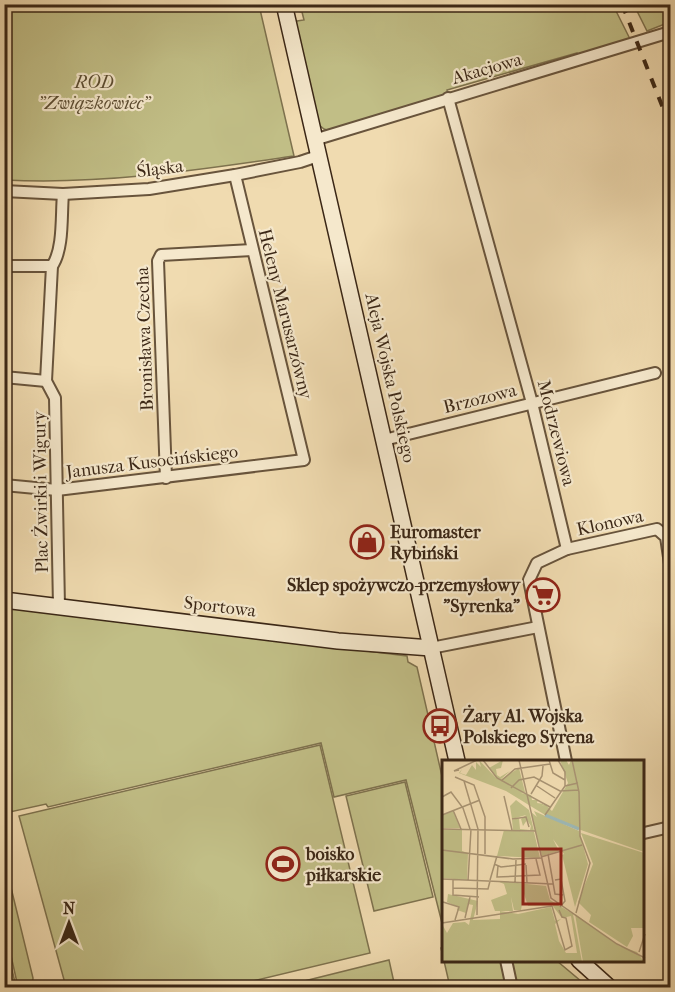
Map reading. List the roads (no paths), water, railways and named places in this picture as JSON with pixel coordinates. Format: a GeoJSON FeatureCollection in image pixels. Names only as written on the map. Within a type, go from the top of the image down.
{"type":"FeatureCollection","features":[{"type":"Feature","properties":{"kind":"street","name":"Aleja Wojska Polskiego"},"geometry":{"type":"LineString","coordinates":[[284,4],[458,760]]}},
{"type":"Feature","properties":{"kind":"street","name":"Akacjowa"},"geometry":{"type":"LineString","coordinates":[[314,140],[670,32]]}},
{"type":"Feature","properties":{"kind":"street","name":"Modrzewiowa"},"geometry":{"type":"LineString","coordinates":[[448,98],[532,403],[567,549]]}},
{"type":"Feature","properties":{"kind":"street","name":"Śląska"},"geometry":{"type":"LineString","coordinates":[[4,191],[63,194],[149,189],[235,175],[318,156]]}},
{"type":"Feature","properties":{"kind":"street","name":"Heleny Marusarzówny"},"geometry":{"type":"LineString","coordinates":[[235,175],[304,460]]}},
{"type":"Feature","properties":{"kind":"street","name":"Plac Żwirki i Wigury"},"geometry":{"type":"LineString","coordinates":[[58,606],[55,398],[46,381],[52,266],[59,250],[63,194]]}},
{"type":"Feature","properties":{"kind":"street","name":"Bronisława Czecha"},"geometry":{"type":"LineString","coordinates":[[166,478],[158,261],[161,255],[252,250]]}},
{"type":"Feature","properties":{"kind":"street"},"geometry":{"type":"LineString","coordinates":[[4,266],[52,266]]}},
{"type":"Feature","properties":{"kind":"street","name":"Brzozowa"},"geometry":{"type":"LineString","coordinates":[[384,440],[655,373]]}},
{"type":"Feature","properties":{"kind":"street"},"geometry":{"type":"LineString","coordinates":[[4,377],[46,381]]}},
{"type":"Feature","properties":{"kind":"street","name":"Janusza Kusocińskiego"},"geometry":{"type":"LineString","coordinates":[[4,485],[57,490],[304,460]]}},
{"type":"Feature","properties":{"kind":"street","name":"Klonowa"},"geometry":{"type":"LineString","coordinates":[[567,549],[657,530],[666,537],[670,564]]}},
{"type":"Feature","properties":{"kind":"street"},"geometry":{"type":"LineString","coordinates":[[566,760],[530,580],[537,563],[567,549]]}},
{"type":"Feature","properties":{"kind":"street","name":"Sportowa"},"geometry":{"type":"LineString","coordinates":[[4,600],[338,641],[431,648]]}},
{"type":"Feature","properties":{"kind":"street"},"geometry":{"type":"LineString","coordinates":[[431,648],[538,627]]}},
{"type":"Feature","properties":{"kind":"street"},"geometry":{"type":"LineString","coordinates":[[645,832],[670,826]]}},
{"type":"Feature","properties":{"kind":"street"},"geometry":{"type":"LineString","coordinates":[[506,962],[512,987]]}},
{"type":"Feature","properties":{"kind":"street"},"geometry":{"type":"LineString","coordinates":[[581,962],[610,987]]}},
{"type":"Feature","properties":{"kind":"railway"},"geometry":{"type":"LineString","coordinates":[[622,4],[670,126]]}},
{"type":"Feature","properties":{"kind":"place","name":"Euromaster Rybiński"},"geometry":{"type":"Point","coordinates":[367,542]}},
{"type":"Feature","properties":{"kind":"place","name":"Sklep spożywczo-przemysłowy \"Syrenka\""},"geometry":{"type":"Point","coordinates":[543,595]}},
{"type":"Feature","properties":{"kind":"place","name":"Żary Al. Wojska Polskiego Syrena"},"geometry":{"type":"Point","coordinates":[440,726]}},
{"type":"Feature","properties":{"kind":"place","name":"boisko piłkarskie"},"geometry":{"type":"Point","coordinates":[283,864]}},
{"type":"Feature","properties":{"kind":"park label","name":"ROD \"Związkowiec\""},"geometry":{"type":"Point","coordinates":[94,92]}}]}
